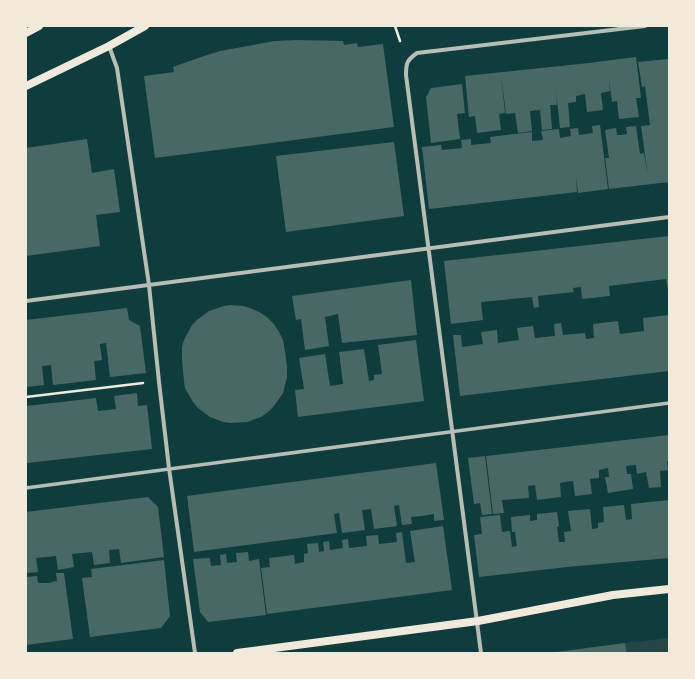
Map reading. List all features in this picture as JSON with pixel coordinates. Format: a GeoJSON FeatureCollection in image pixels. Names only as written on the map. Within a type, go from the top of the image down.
{"type":"FeatureCollection","features":[{"type":"Feature","properties":{"kind":"main road"},"geometry":{"type":"LineString","coordinates":[[26,33],[39,26]]}},
{"type":"Feature","properties":{"kind":"main road"},"geometry":{"type":"LineString","coordinates":[[26,86],[109,46],[146,26]]}},
{"type":"Feature","properties":{"kind":"main road"},"geometry":{"type":"LineString","coordinates":[[237,653],[478,620],[613,595],[669,589]]}},
{"type":"Feature","properties":{"kind":"street"},"geometry":{"type":"LineString","coordinates":[[482,653],[452,432],[406,66],[409,59],[417,53],[646,26]]}},
{"type":"Feature","properties":{"kind":"street"},"geometry":{"type":"LineString","coordinates":[[109,46],[117,68],[149,285],[169,468],[195,653]]}},
{"type":"Feature","properties":{"kind":"street"},"geometry":{"type":"LineString","coordinates":[[26,301],[669,216]]}},
{"type":"Feature","properties":{"kind":"street"},"geometry":{"type":"LineString","coordinates":[[26,488],[669,403]]}},
{"type":"Feature","properties":{"kind":"path"},"geometry":{"type":"LineString","coordinates":[[395,26],[400,40]]}},
{"type":"Feature","properties":{"kind":"path"},"geometry":{"type":"LineString","coordinates":[[26,397],[150,382]]}},
{"type":"Feature","properties":{"kind":"shaded area"},"geometry":{"type":"Polygon","coordinates":[[[669,638],[669,653],[627,653],[625,643],[669,638]]]}},
{"type":"Feature","properties":{"kind":"building"},"geometry":{"type":"Polygon","coordinates":[[[275,41],[343,41],[344,45],[357,43],[358,47],[383,44],[394,127],[155,158],[144,76],[174,72],[173,67],[220,51],[275,41]]]}},
{"type":"Feature","properties":{"kind":"building"},"geometry":{"type":"Polygon","coordinates":[[[636,57],[641,98],[636,98],[639,117],[619,119],[617,101],[612,102],[609,79],[610,91],[601,93],[603,110],[587,112],[585,94],[576,96],[576,102],[568,103],[570,127],[560,128],[556,91],[557,105],[550,105],[552,129],[542,130],[540,110],[530,111],[532,131],[518,133],[515,113],[506,114],[501,75],[505,113],[499,114],[501,130],[477,133],[475,116],[469,117],[465,76],[636,57]]]}},
{"type":"Feature","properties":{"kind":"building"},"geometry":{"type":"Polygon","coordinates":[[[668,59],[669,182],[609,189],[605,158],[609,158],[605,130],[616,128],[617,135],[621,135],[627,134],[626,127],[636,126],[640,154],[644,153],[648,176],[641,126],[650,125],[645,86],[642,87],[638,62],[668,59]]]}},
{"type":"Feature","properties":{"kind":"building"},"geometry":{"type":"Polygon","coordinates":[[[462,84],[465,113],[457,114],[460,139],[431,143],[426,97],[431,88],[462,84]]]}},
{"type":"Feature","properties":{"kind":"building"},"geometry":{"type":"Polygon","coordinates":[[[600,125],[608,189],[578,193],[576,176],[577,192],[429,209],[422,147],[441,145],[442,150],[462,148],[461,140],[471,139],[471,145],[491,143],[490,137],[532,132],[532,141],[543,140],[541,131],[559,129],[560,138],[571,136],[570,129],[578,128],[579,135],[593,133],[592,126],[600,125]]]}},
{"type":"Feature","properties":{"kind":"building"},"geometry":{"type":"Polygon","coordinates":[[[87,139],[92,173],[114,169],[120,212],[96,215],[100,246],[26,256],[26,148],[87,139]]]}},
{"type":"Feature","properties":{"kind":"building"},"geometry":{"type":"Polygon","coordinates":[[[394,142],[404,216],[286,232],[276,156],[394,142]]]}},
{"type":"Feature","properties":{"kind":"building"},"geometry":{"type":"Polygon","coordinates":[[[669,236],[669,290],[666,279],[609,286],[610,296],[582,299],[581,287],[573,288],[574,292],[538,296],[539,307],[534,308],[532,297],[481,302],[483,320],[451,324],[444,261],[669,236]]]}},
{"type":"Feature","properties":{"kind":"building"},"geometry":{"type":"Polygon","coordinates":[[[411,280],[417,335],[342,343],[338,314],[325,317],[329,346],[305,350],[301,319],[296,320],[292,296],[411,280]]]}},
{"type":"Feature","properties":{"kind":"building"},"geometry":{"type":"Polygon","coordinates":[[[230,305],[250,308],[268,318],[279,332],[283,340],[285,351],[287,377],[283,393],[268,412],[261,417],[247,422],[230,423],[210,417],[198,408],[185,388],[182,347],[192,325],[209,311],[230,305]]]}},
{"type":"Feature","properties":{"kind":"building"},"geometry":{"type":"Polygon","coordinates":[[[127,308],[129,320],[140,326],[146,373],[110,377],[106,343],[100,344],[102,360],[94,361],[96,380],[53,385],[51,365],[42,366],[44,385],[26,387],[26,320],[127,308]]]}},
{"type":"Feature","properties":{"kind":"building"},"geometry":{"type":"Polygon","coordinates":[[[669,315],[669,371],[460,396],[453,335],[461,335],[462,347],[483,344],[481,332],[497,330],[498,343],[519,340],[517,328],[533,326],[535,338],[555,336],[554,324],[561,323],[563,335],[585,333],[586,339],[594,338],[593,324],[618,321],[620,334],[644,331],[643,318],[669,315]]]}},
{"type":"Feature","properties":{"kind":"building"},"geometry":{"type":"Polygon","coordinates":[[[416,340],[424,401],[298,417],[295,390],[304,389],[299,358],[325,354],[330,386],[343,384],[339,352],[364,349],[369,381],[374,380],[374,375],[382,374],[378,345],[416,340]]]}},
{"type":"Feature","properties":{"kind":"building"},"geometry":{"type":"Polygon","coordinates":[[[137,393],[138,406],[147,405],[152,449],[27,463],[26,406],[96,398],[98,411],[116,409],[114,396],[137,393]]]}},
{"type":"Feature","properties":{"kind":"building"},"geometry":{"type":"Polygon","coordinates":[[[669,435],[669,461],[667,461],[668,470],[660,471],[661,487],[649,488],[646,472],[637,474],[636,465],[626,466],[627,474],[631,474],[633,489],[608,493],[605,477],[609,477],[608,468],[599,470],[599,478],[590,479],[592,494],[575,496],[573,481],[560,483],[561,497],[537,500],[535,485],[528,486],[529,498],[502,500],[504,513],[493,514],[486,456],[669,435]]]}},
{"type":"Feature","properties":{"kind":"building"},"geometry":{"type":"Polygon","coordinates":[[[485,456],[492,514],[482,515],[480,503],[474,504],[468,458],[485,456]]]}},
{"type":"Feature","properties":{"kind":"building"},"geometry":{"type":"Polygon","coordinates":[[[436,463],[444,520],[434,521],[434,514],[411,517],[412,524],[402,525],[399,505],[394,506],[397,526],[374,529],[371,509],[362,510],[365,530],[342,533],[339,513],[334,514],[337,533],[194,552],[187,496],[436,463]]]}},
{"type":"Feature","properties":{"kind":"building"},"geometry":{"type":"Polygon","coordinates":[[[148,497],[158,507],[164,557],[121,563],[118,541],[119,549],[109,550],[110,563],[94,565],[92,552],[72,554],[74,567],[58,570],[56,556],[36,558],[38,572],[26,573],[26,512],[148,497]]]}},
{"type":"Feature","properties":{"kind":"building"},"geometry":{"type":"Polygon","coordinates":[[[669,500],[669,558],[479,577],[474,535],[482,534],[480,517],[500,515],[502,532],[510,531],[512,547],[517,546],[515,532],[512,532],[511,517],[530,515],[530,521],[537,520],[537,514],[557,512],[559,542],[565,542],[564,532],[571,531],[568,511],[590,509],[592,529],[598,528],[598,523],[604,522],[603,507],[624,505],[626,520],[632,519],[631,504],[669,500]]]}},
{"type":"Feature","properties":{"kind":"building"},"geometry":{"type":"Polygon","coordinates":[[[443,526],[452,590],[267,614],[261,568],[270,567],[269,558],[294,555],[295,564],[304,562],[304,554],[308,553],[307,544],[318,543],[319,552],[324,551],[323,542],[329,541],[330,550],[343,548],[342,540],[348,539],[349,548],[367,546],[366,536],[378,535],[379,544],[397,542],[396,533],[402,532],[406,563],[415,562],[410,531],[443,526]]]}},
{"type":"Feature","properties":{"kind":"building"},"geometry":{"type":"Polygon","coordinates":[[[248,552],[249,561],[259,559],[266,615],[208,622],[200,612],[193,559],[210,558],[211,566],[221,565],[220,555],[226,554],[227,563],[237,562],[236,553],[248,552]]]}},
{"type":"Feature","properties":{"kind":"building"},"geometry":{"type":"Polygon","coordinates":[[[164,560],[170,616],[161,628],[90,637],[82,578],[92,577],[91,569],[164,560]]]}},
{"type":"Feature","properties":{"kind":"building"},"geometry":{"type":"Polygon","coordinates":[[[56,573],[64,573],[73,639],[26,645],[26,577],[37,576],[38,583],[48,583],[57,581],[56,573]]]}},
{"type":"Feature","properties":{"kind":"building"},"geometry":{"type":"Polygon","coordinates":[[[625,643],[627,653],[556,653],[556,652],[625,643]]]}}]}
